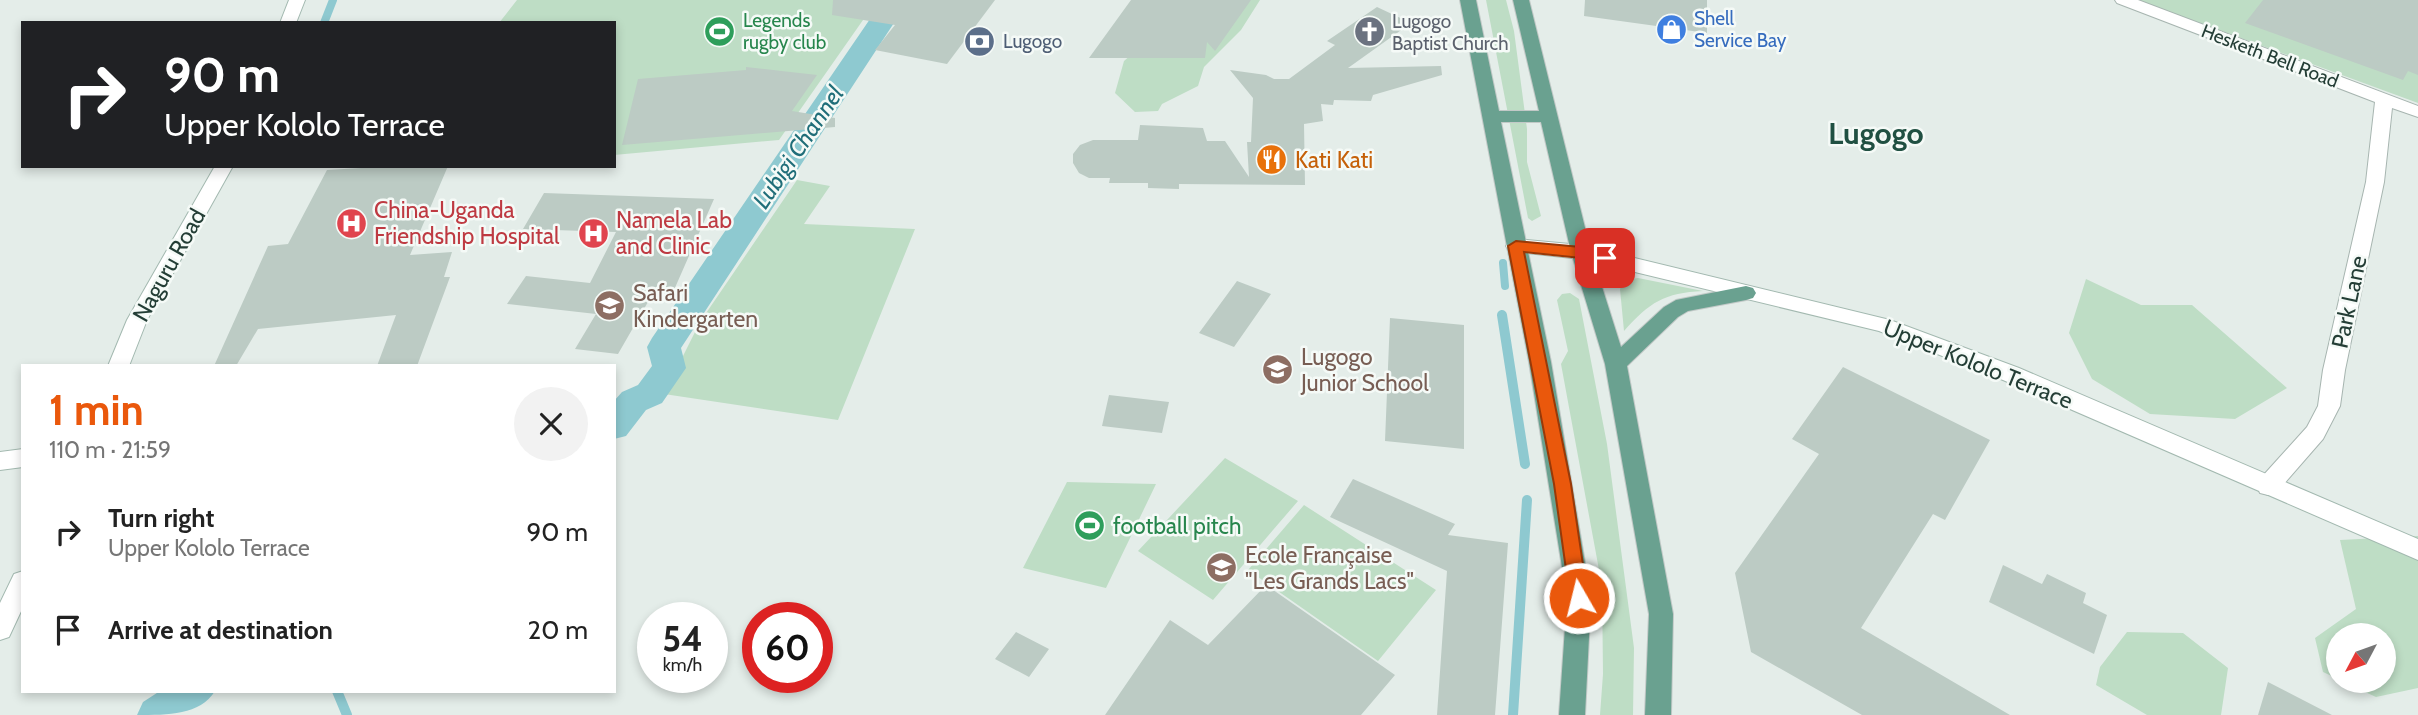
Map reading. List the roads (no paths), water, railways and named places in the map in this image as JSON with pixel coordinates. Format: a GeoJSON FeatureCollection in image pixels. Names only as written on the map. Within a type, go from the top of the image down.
{"type":"FeatureCollection","features":[{"type":"Feature","properties":{"kind":"main road"},"geometry":{"type":"LineString","coordinates":[[1468,0],[1563,484],[1579,598],[1572,715]]}},
{"type":"Feature","properties":{"kind":"main road"},"geometry":{"type":"LineString","coordinates":[[1521,0],[1581,253],[1616,365],[1661,614],[1658,715]]}},
{"type":"Feature","properties":{"kind":"main road"},"geometry":{"type":"LineString","coordinates":[[1491,117],[1548,117]]}},
{"type":"Feature","properties":{"kind":"main road"},"geometry":{"type":"LineString","coordinates":[[1616,365],[1671,312],[1683,306],[1746,293]]}},
{"type":"Feature","properties":{"kind":"street"},"geometry":{"type":"LineString","coordinates":[[289,21],[297,0]]}},
{"type":"Feature","properties":{"kind":"street","name":"Hesketh Bell Road"},"geometry":{"type":"LineString","coordinates":[[2123,0],[2418,112]]}},
{"type":"Feature","properties":{"kind":"street","name":"Park Lane"},"geometry":{"type":"LineString","coordinates":[[2268,486],[2315,433],[2329,406],[2334,370],[2375,182],[2384,99]]}},
{"type":"Feature","properties":{"kind":"street","name":"Naguru Road"},"geometry":{"type":"LineString","coordinates":[[119,364],[137,320],[223,168]]}},
{"type":"Feature","properties":{"kind":"street","name":"Upper Kololo Terrace"},"geometry":{"type":"LineString","coordinates":[[1516,246],[1581,253],[1883,325],[2011,374],[2418,550]]}},
{"type":"Feature","properties":{"kind":"street"},"geometry":{"type":"LineString","coordinates":[[0,461],[21,458]]}},
{"type":"Feature","properties":{"kind":"street"},"geometry":{"type":"LineString","coordinates":[[0,629],[21,585]]}},
{"type":"Feature","properties":{"kind":"waterway"},"geometry":{"type":"LineString","coordinates":[[325,21],[333,0]]}},
{"type":"Feature","properties":{"kind":"waterway","name":"Lubigi Channel"},"geometry":{"type":"LineString","coordinates":[[616,424],[634,401],[650,394],[669,368],[664,347],[896,0]]}},
{"type":"Feature","properties":{"kind":"waterway"},"geometry":{"type":"LineString","coordinates":[[1503,263],[1505,286]]}},
{"type":"Feature","properties":{"kind":"waterway"},"geometry":{"type":"LineString","coordinates":[[1502,315],[1525,464]]}},
{"type":"Feature","properties":{"kind":"waterway"},"geometry":{"type":"LineString","coordinates":[[1513,715],[1527,500]]}},
{"type":"Feature","properties":{"kind":"waterway","name":"Lubigi Channel"},"geometry":{"type":"LineString","coordinates":[[158,715],[192,693]]}},
{"type":"Feature","properties":{"kind":"waterway"},"geometry":{"type":"LineString","coordinates":[[338,693],[347,715]]}},
{"type":"Feature","properties":{"kind":"place","name":"Shell Service Bay"},"geometry":{"type":"Point","coordinates":[1671,29]}},
{"type":"Feature","properties":{"kind":"place","name":"Legends rugby club"},"geometry":{"type":"Point","coordinates":[720,31]}},
{"type":"Feature","properties":{"kind":"place","name":"Lugogo Baptist Church"},"geometry":{"type":"Point","coordinates":[1369,32]}},
{"type":"Feature","properties":{"kind":"place","name":"Lugogo"},"geometry":{"type":"Point","coordinates":[980,41]}},
{"type":"Feature","properties":{"kind":"place","name":"Kati Kati"},"geometry":{"type":"Point","coordinates":[1272,160]}},
{"type":"Feature","properties":{"kind":"place","name":"China-Uganda Friendship Hospital"},"geometry":{"type":"Point","coordinates":[351,223]}},
{"type":"Feature","properties":{"kind":"place","name":"Namela Lab and Clinic"},"geometry":{"type":"Point","coordinates":[593,233]}},
{"type":"Feature","properties":{"kind":"place","name":"Safari Kindergarten"},"geometry":{"type":"Point","coordinates":[610,306]}},
{"type":"Feature","properties":{"kind":"place","name":"Lugogo Junior School"},"geometry":{"type":"Point","coordinates":[1278,370]}},
{"type":"Feature","properties":{"kind":"place","name":"football pitch"},"geometry":{"type":"Point","coordinates":[1090,526]}},
{"type":"Feature","properties":{"kind":"place","name":"Ecole Française \"Les Grands Lacs\""},"geometry":{"type":"Point","coordinates":[1222,568]}},
{"type":"Feature","properties":{"kind":"district","name":"Lugogo"},"geometry":{"type":"Point","coordinates":[1876,133]}}]}
